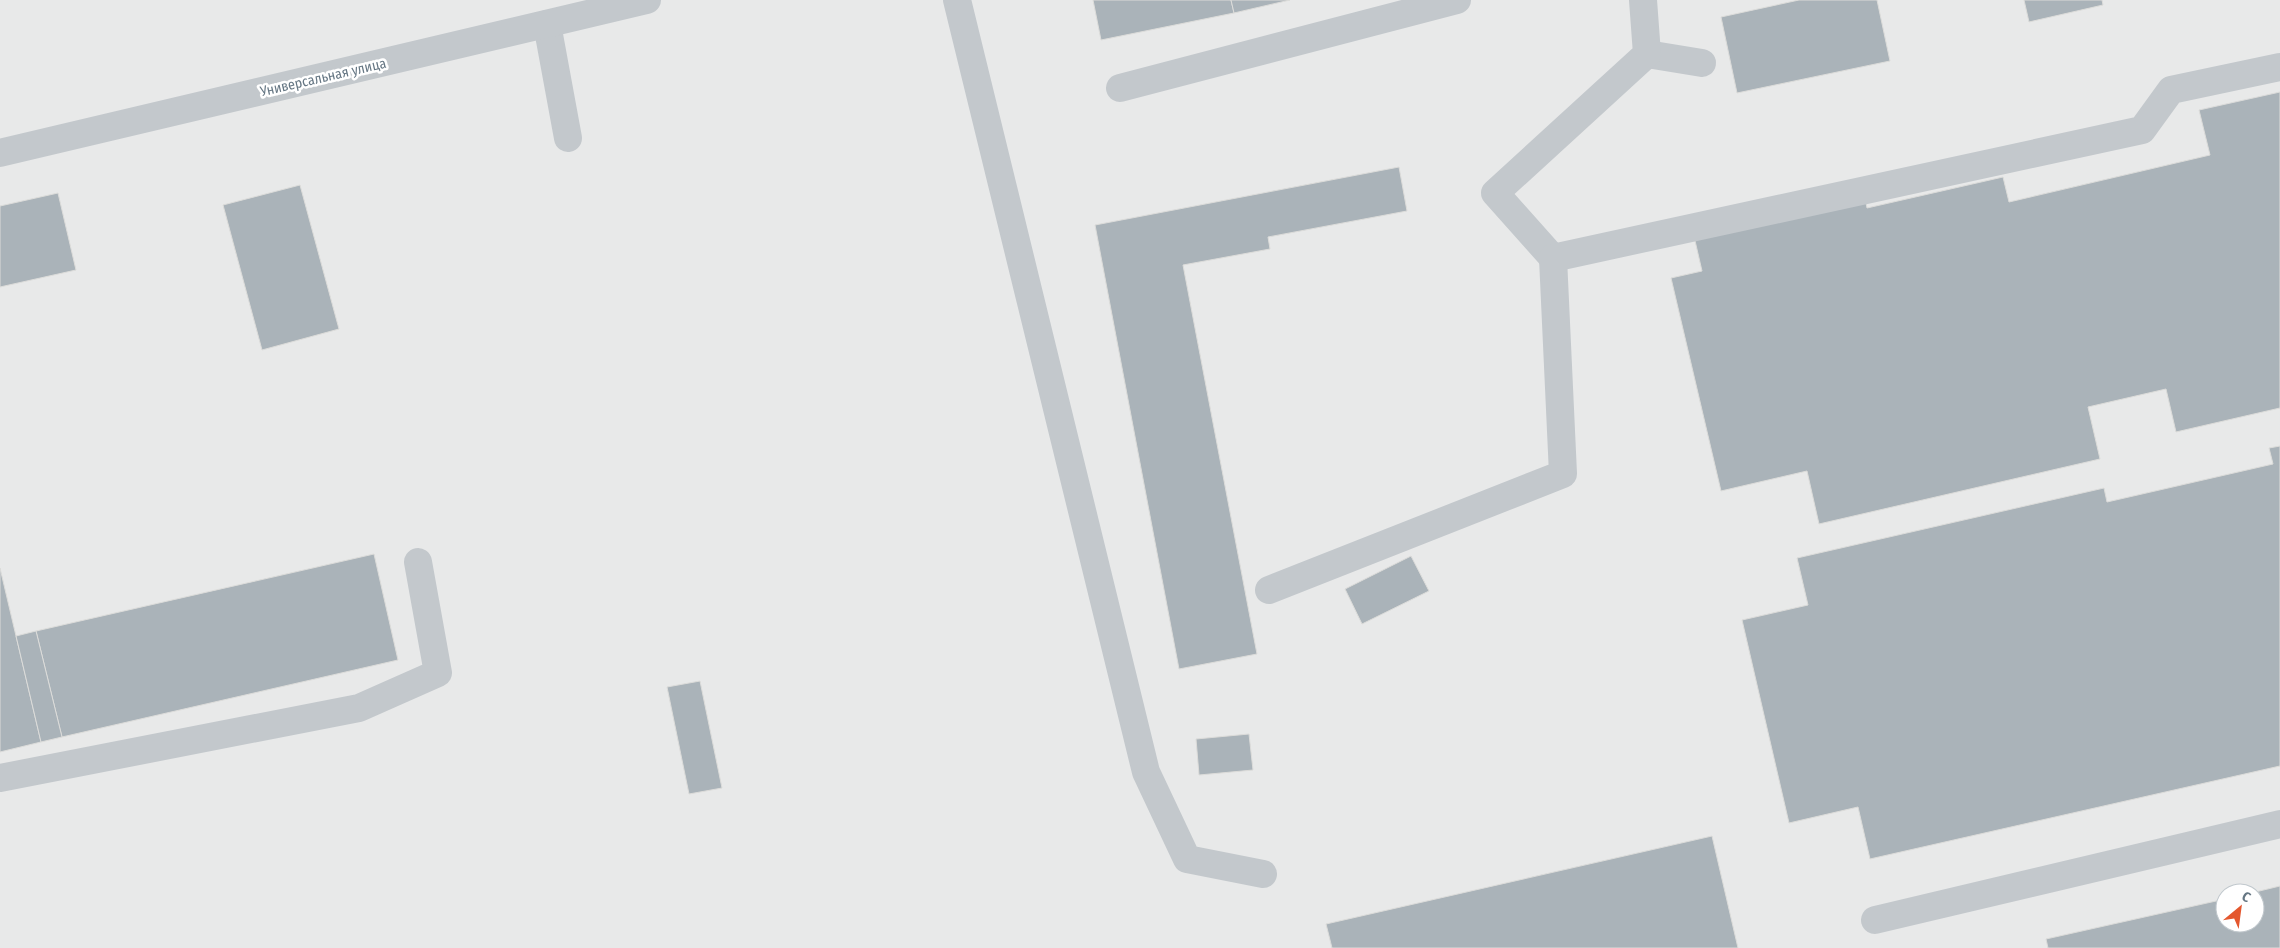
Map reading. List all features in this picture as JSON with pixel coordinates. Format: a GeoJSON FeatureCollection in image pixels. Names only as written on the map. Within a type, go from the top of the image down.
{"type":"FeatureCollection","features":[{"type":"Feature","properties":{"kind":"street","name":"Универсальная улица"},"geometry":{"type":"LineString","coordinates":[[0,153],[646,0]]}},
{"type":"Feature","properties":{"kind":"street"},"geometry":{"type":"LineString","coordinates":[[957,0],[1146,772],[1187,859],[1263,874]]}},
{"type":"Feature","properties":{"kind":"street"},"geometry":{"type":"LineString","coordinates":[[1120,88],[1457,0]]}},
{"type":"Feature","properties":{"kind":"street"},"geometry":{"type":"LineString","coordinates":[[1643,0],[1647,54]]}},
{"type":"Feature","properties":{"kind":"street"},"geometry":{"type":"LineString","coordinates":[[547,24],[568,138]]}},
{"type":"Feature","properties":{"kind":"street"},"geometry":{"type":"LineString","coordinates":[[1647,54],[1702,63]]}},
{"type":"Feature","properties":{"kind":"street"},"geometry":{"type":"LineString","coordinates":[[1270,590],[1563,474],[1553,258],[1494,193],[1647,54]]}},
{"type":"Feature","properties":{"kind":"street"},"geometry":{"type":"LineString","coordinates":[[1553,258],[2142,130],[2171,90],[2280,67]]}},
{"type":"Feature","properties":{"kind":"street"},"geometry":{"type":"LineString","coordinates":[[0,778],[359,708],[438,673],[418,562]]}},
{"type":"Feature","properties":{"kind":"street"},"geometry":{"type":"LineString","coordinates":[[1874,920],[2280,824]]}},
{"type":"Feature","properties":{"kind":"shaded area"},"geometry":{"type":"Polygon","coordinates":[[[0,0],[2280,0],[2280,948],[0,948],[0,0]]]}},
{"type":"Feature","properties":{"kind":"building"},"geometry":{"type":"Polygon","coordinates":[[[1093,0],[1231,0],[1234,13],[1101,40],[1093,0]]]}},
{"type":"Feature","properties":{"kind":"building"},"geometry":{"type":"Polygon","coordinates":[[[1231,0],[1290,0],[1234,13],[1231,0]]]}},
{"type":"Feature","properties":{"kind":"building"},"geometry":{"type":"Polygon","coordinates":[[[1799,0],[1877,0],[1890,61],[1737,93],[1721,17],[1799,0]]]}},
{"type":"Feature","properties":{"kind":"building"},"geometry":{"type":"Polygon","coordinates":[[[2024,0],[2102,0],[2103,5],[2029,22],[2024,0]]]}},
{"type":"Feature","properties":{"kind":"building"},"geometry":{"type":"Polygon","coordinates":[[[2280,92],[2280,408],[2176,432],[2166,389],[2088,407],[2100,459],[1819,524],[1807,471],[1721,491],[1671,278],[1702,271],[1693,232],[1864,193],[1867,208],[2003,177],[2009,202],[2210,155],[2199,110],[2280,92]]]}},
{"type":"Feature","properties":{"kind":"building"},"geometry":{"type":"Polygon","coordinates":[[[1399,167],[1407,211],[1268,237],[1270,249],[1183,265],[1257,654],[1179,669],[1095,225],[1399,167]]]}},
{"type":"Feature","properties":{"kind":"building"},"geometry":{"type":"Polygon","coordinates":[[[300,185],[339,329],[262,350],[223,205],[300,185]]]}},
{"type":"Feature","properties":{"kind":"building"},"geometry":{"type":"Polygon","coordinates":[[[58,193],[76,270],[0,287],[0,206],[58,193]]]}},
{"type":"Feature","properties":{"kind":"building"},"geometry":{"type":"Polygon","coordinates":[[[2280,446],[2280,766],[1870,859],[1858,807],[1789,823],[1742,620],[1808,605],[1797,558],[2104,488],[2107,502],[2273,464],[2269,448],[2280,446]]]}},
{"type":"Feature","properties":{"kind":"building"},"geometry":{"type":"Polygon","coordinates":[[[374,554],[398,660],[62,737],[36,631],[374,554]]]}},
{"type":"Feature","properties":{"kind":"building"},"geometry":{"type":"Polygon","coordinates":[[[1411,556],[1429,591],[1362,624],[1345,589],[1411,556]]]}},
{"type":"Feature","properties":{"kind":"building"},"geometry":{"type":"Polygon","coordinates":[[[0,568],[41,742],[0,752],[0,568]]]}},
{"type":"Feature","properties":{"kind":"building"},"geometry":{"type":"Polygon","coordinates":[[[36,631],[62,737],[41,742],[16,636],[36,631]]]}},
{"type":"Feature","properties":{"kind":"building"},"geometry":{"type":"Polygon","coordinates":[[[700,681],[722,788],[689,794],[667,687],[700,681]]]}},
{"type":"Feature","properties":{"kind":"building"},"geometry":{"type":"Polygon","coordinates":[[[1249,734],[1253,770],[1199,775],[1196,739],[1249,734]]]}},
{"type":"Feature","properties":{"kind":"building"},"geometry":{"type":"Polygon","coordinates":[[[1712,836],[1738,948],[1332,948],[1326,924],[1712,836]]]}},
{"type":"Feature","properties":{"kind":"building"},"geometry":{"type":"Polygon","coordinates":[[[2280,886],[2280,948],[2048,948],[2046,939],[2215,901],[2215,933],[2265,933],[2265,890],[2280,886]]]}}]}
